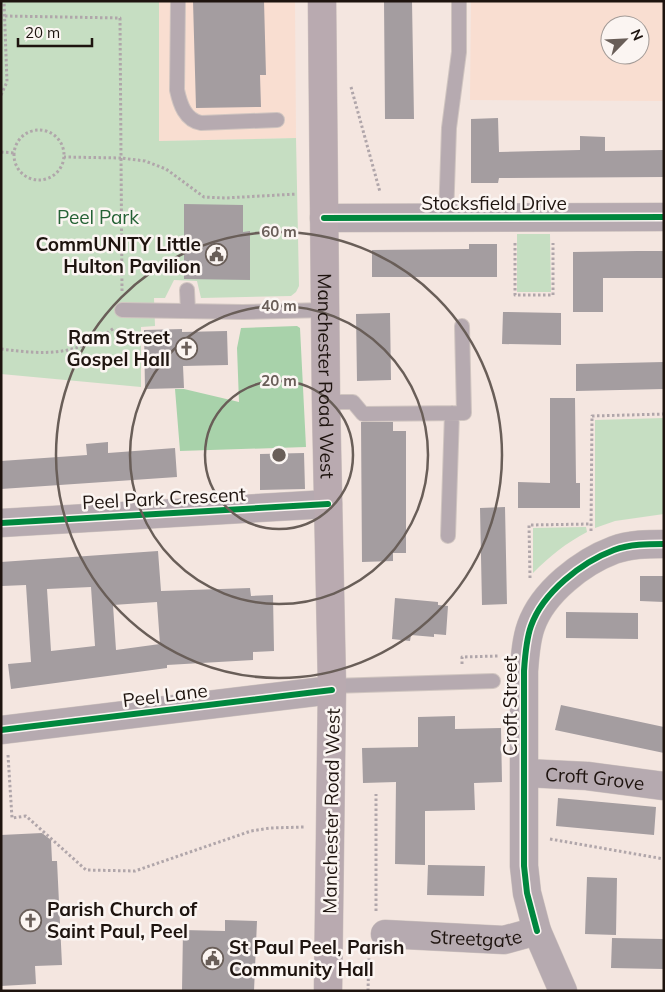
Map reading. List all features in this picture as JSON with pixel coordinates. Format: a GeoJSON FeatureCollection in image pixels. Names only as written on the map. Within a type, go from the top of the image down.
{"type":"FeatureCollection","features":[{"type":"Feature","properties":{"kind":"main road","name":"Manchester Road West"},"geometry":{"type":"LineString","coordinates":[[322,1],[326,402],[332,688],[328,991]]}},
{"type":"Feature","properties":{"kind":"street","name":"Stocksfield Drive"},"geometry":{"type":"LineString","coordinates":[[324,205],[388,218],[664,217]]}},
{"type":"Feature","properties":{"kind":"street","name":"Peel Park Crescent"},"geometry":{"type":"LineString","coordinates":[[1,523],[328,504]]}},
{"type":"Feature","properties":{"kind":"street","name":"Croft Street"},"geometry":{"type":"LineString","coordinates":[[525,773],[524,671],[526,646],[532,625],[546,601],[573,573],[594,559],[616,549],[644,544],[664,544]]}},
{"type":"Feature","properties":{"kind":"street","name":"Peel Lane"},"geometry":{"type":"LineString","coordinates":[[4,729],[332,688]]}},
{"type":"Feature","properties":{"kind":"street","name":"Croft Grove"},"geometry":{"type":"LineString","coordinates":[[525,773],[587,776],[664,786]]}},
{"type":"Feature","properties":{"kind":"street","name":"Streetgate"},"geometry":{"type":"LineString","coordinates":[[525,773],[524,866],[527,893],[537,931],[563,991]]}},
{"type":"Feature","properties":{"kind":"street","name":"Streetgate"},"geometry":{"type":"LineString","coordinates":[[384,934],[413,947],[504,940],[537,931]]}},
{"type":"Feature","properties":{"kind":"lane"},"geometry":{"type":"LineString","coordinates":[[178,1],[177,90],[180,103],[190,118],[201,122],[277,120]]}},
{"type":"Feature","properties":{"kind":"lane"},"geometry":{"type":"LineString","coordinates":[[446,218],[449,128],[459,52],[459,1]]}},
{"type":"Feature","properties":{"kind":"lane"},"geometry":{"type":"LineString","coordinates":[[187,290],[188,311]]}},
{"type":"Feature","properties":{"kind":"lane"},"geometry":{"type":"LineString","coordinates":[[122,310],[243,312],[326,310]]}},
{"type":"Feature","properties":{"kind":"lane"},"geometry":{"type":"LineString","coordinates":[[326,402],[354,402],[363,414],[464,412],[462,326]]}},
{"type":"Feature","properties":{"kind":"lane"},"geometry":{"type":"LineString","coordinates":[[448,536],[452,413]]}},
{"type":"Feature","properties":{"kind":"lane"},"geometry":{"type":"LineString","coordinates":[[332,688],[493,681]]}},
{"type":"Feature","properties":{"kind":"path"},"geometry":{"type":"LineString","coordinates":[[1,95],[7,82],[4,1]]}},
{"type":"Feature","properties":{"kind":"path"},"geometry":{"type":"LineString","coordinates":[[1,349],[39,354],[58,353],[79,347],[102,338],[115,328],[122,310],[120,18],[5,16]]}},
{"type":"Feature","properties":{"kind":"path"},"geometry":{"type":"LineString","coordinates":[[323,76],[348,76],[388,218]]}},
{"type":"Feature","properties":{"kind":"path"},"geometry":{"type":"LineString","coordinates":[[39,129],[55,135],[64,149],[62,165],[58,172],[51,177],[36,179],[28,177],[22,172],[17,165],[15,153],[18,141],[24,135],[39,129]]}},
{"type":"Feature","properties":{"kind":"path"},"geometry":{"type":"LineString","coordinates":[[1,152],[15,153]]}},
{"type":"Feature","properties":{"kind":"path"},"geometry":{"type":"LineString","coordinates":[[64,157],[121,158],[145,161],[166,169],[204,197],[324,205]]}},
{"type":"Feature","properties":{"kind":"path"},"geometry":{"type":"LineString","coordinates":[[515,218],[515,295],[553,295],[553,218]]}},
{"type":"Feature","properties":{"kind":"path"},"geometry":{"type":"LineString","coordinates":[[594,559],[590,524],[592,416],[664,414]]}},
{"type":"Feature","properties":{"kind":"path"},"geometry":{"type":"LineString","coordinates":[[546,601],[530,579],[529,525],[590,524]]}},
{"type":"Feature","properties":{"kind":"path"},"geometry":{"type":"LineString","coordinates":[[4,729],[12,818],[26,816],[86,870],[135,871],[251,831],[270,828],[331,826]]}},
{"type":"Feature","properties":{"kind":"path"},"geometry":{"type":"LineString","coordinates":[[376,794],[376,918],[384,934]]}},
{"type":"Feature","properties":{"kind":"path"},"geometry":{"type":"LineString","coordinates":[[524,834],[664,859]]}},
{"type":"Feature","properties":{"kind":"shaded area"},"geometry":{"type":"Polygon","coordinates":[[[159,1],[295,1],[296,138],[159,141],[159,1]]]}},
{"type":"Feature","properties":{"kind":"shaded area"},"geometry":{"type":"Polygon","coordinates":[[[471,1],[664,1],[664,101],[470,100],[471,1]]]}},
{"type":"Feature","properties":{"kind":"green space","name":"Peel Park"},"geometry":{"type":"Polygon","coordinates":[[[1,1],[159,1],[159,141],[296,138],[299,286],[296,292],[291,296],[201,298],[197,281],[174,280],[165,298],[154,298],[155,326],[141,327],[141,387],[1,374],[1,1]]]}},
{"type":"Feature","properties":{"kind":"green space"},"geometry":{"type":"Polygon","coordinates":[[[517,234],[550,234],[551,292],[517,292],[517,234]]]}},
{"type":"Feature","properties":{"kind":"green space"},"geometry":{"type":"Polygon","coordinates":[[[297,326],[300,328],[306,447],[180,451],[175,389],[184,389],[239,402],[237,348],[241,328],[297,326]]]}},
{"type":"Feature","properties":{"kind":"green space"},"geometry":{"type":"Polygon","coordinates":[[[664,418],[664,514],[615,521],[595,528],[595,420],[664,418]]]}},
{"type":"Feature","properties":{"kind":"green space"},"geometry":{"type":"Polygon","coordinates":[[[586,527],[587,532],[558,550],[533,573],[533,528],[586,527]]]}},
{"type":"Feature","properties":{"kind":"building"},"geometry":{"type":"Polygon","coordinates":[[[193,1],[264,1],[266,75],[260,75],[261,107],[196,108],[193,1]]]}},
{"type":"Feature","properties":{"kind":"building"},"geometry":{"type":"Polygon","coordinates":[[[384,1],[412,1],[414,119],[385,119],[384,1]]]}},
{"type":"Feature","properties":{"kind":"building"},"geometry":{"type":"Polygon","coordinates":[[[498,118],[499,152],[580,150],[580,136],[605,137],[605,151],[664,150],[664,177],[499,178],[498,183],[471,183],[471,119],[498,118]]]}},
{"type":"Feature","properties":{"kind":"building","name":"CommUNITY Little Hulton Pavilion"},"geometry":{"type":"Polygon","coordinates":[[[184,204],[243,205],[243,232],[250,231],[250,280],[184,279],[184,204]]]}},
{"type":"Feature","properties":{"kind":"building"},"geometry":{"type":"Polygon","coordinates":[[[469,244],[497,244],[497,277],[372,277],[372,250],[469,249],[469,244]]]}},
{"type":"Feature","properties":{"kind":"building"},"geometry":{"type":"Polygon","coordinates":[[[664,251],[664,278],[603,278],[603,312],[573,312],[573,252],[664,251]]]}},
{"type":"Feature","properties":{"kind":"building"},"geometry":{"type":"Polygon","coordinates":[[[503,312],[561,313],[561,345],[502,344],[503,312]]]}},
{"type":"Feature","properties":{"kind":"building"},"geometry":{"type":"Polygon","coordinates":[[[390,313],[391,380],[357,381],[356,314],[390,313]]]}},
{"type":"Feature","properties":{"kind":"building","name":"Ram Street Gospel Hall"},"geometry":{"type":"Polygon","coordinates":[[[182,329],[182,332],[227,331],[228,365],[183,366],[184,388],[145,389],[144,330],[182,329]]]}},
{"type":"Feature","properties":{"kind":"building"},"geometry":{"type":"Polygon","coordinates":[[[664,362],[664,389],[576,391],[576,364],[664,362]]]}},
{"type":"Feature","properties":{"kind":"building"},"geometry":{"type":"Polygon","coordinates":[[[550,398],[575,398],[576,483],[580,483],[580,508],[518,508],[518,482],[550,483],[550,398]]]}},
{"type":"Feature","properties":{"kind":"building"},"geometry":{"type":"Polygon","coordinates":[[[361,422],[393,422],[393,431],[406,431],[406,553],[393,553],[393,561],[362,562],[361,422]]]}},
{"type":"Feature","properties":{"kind":"building"},"geometry":{"type":"Polygon","coordinates":[[[108,442],[108,453],[175,448],[177,477],[1,489],[1,461],[87,455],[86,444],[108,442]]]}},
{"type":"Feature","properties":{"kind":"building"},"geometry":{"type":"Polygon","coordinates":[[[304,453],[305,489],[260,490],[260,454],[304,453]]]}},
{"type":"Feature","properties":{"kind":"building"},"geometry":{"type":"Polygon","coordinates":[[[505,507],[507,604],[482,605],[480,508],[505,507]]]}},
{"type":"Feature","properties":{"kind":"building"},"geometry":{"type":"Polygon","coordinates":[[[158,551],[161,591],[250,588],[251,596],[273,595],[274,651],[253,652],[253,660],[167,665],[167,668],[11,689],[8,664],[31,662],[26,585],[2,586],[1,562],[158,551]],[[91,587],[47,589],[51,651],[95,646],[91,587]],[[157,602],[113,605],[116,650],[160,644],[157,602]]]}},
{"type":"Feature","properties":{"kind":"building"},"geometry":{"type":"Polygon","coordinates":[[[640,576],[664,576],[664,602],[640,601],[640,576]]]}},
{"type":"Feature","properties":{"kind":"building"},"geometry":{"type":"Polygon","coordinates":[[[395,598],[438,602],[438,605],[448,606],[446,635],[434,634],[434,637],[411,635],[410,641],[392,639],[395,598]]]}},
{"type":"Feature","properties":{"kind":"building"},"geometry":{"type":"Polygon","coordinates":[[[566,612],[638,613],[638,639],[566,638],[566,612]]]}},
{"type":"Feature","properties":{"kind":"building"},"geometry":{"type":"Polygon","coordinates":[[[561,705],[664,727],[664,753],[555,730],[561,705]]]}},
{"type":"Feature","properties":{"kind":"building"},"geometry":{"type":"Polygon","coordinates":[[[455,716],[455,729],[501,728],[502,782],[474,783],[475,810],[425,811],[425,865],[395,864],[396,782],[363,783],[362,748],[418,747],[418,717],[455,716]]]}},
{"type":"Feature","properties":{"kind":"building"},"geometry":{"type":"Polygon","coordinates":[[[558,798],[656,807],[654,835],[556,826],[558,798]]]}},
{"type":"Feature","properties":{"kind":"building","name":"Parish Church of Saint Paul, Peel"},"geometry":{"type":"Polygon","coordinates":[[[42,833],[51,840],[52,861],[57,861],[62,965],[35,966],[36,984],[1,986],[1,835],[42,833]]]}},
{"type":"Feature","properties":{"kind":"building"},"geometry":{"type":"Polygon","coordinates":[[[428,865],[485,866],[484,896],[427,895],[428,865]]]}},
{"type":"Feature","properties":{"kind":"building"},"geometry":{"type":"Polygon","coordinates":[[[587,877],[617,878],[616,935],[585,934],[587,877]]]}},
{"type":"Feature","properties":{"kind":"building","name":"St Paul Peel, Parish Community Hall"},"geometry":{"type":"Polygon","coordinates":[[[225,920],[257,921],[254,991],[182,991],[183,930],[225,931],[225,920]]]}},
{"type":"Feature","properties":{"kind":"building"},"geometry":{"type":"Polygon","coordinates":[[[612,938],[664,939],[664,969],[611,968],[612,938]]]}},
{"type":"Feature","properties":{"kind":"cycle path"},"geometry":{"type":"LineString","coordinates":[[324,218],[664,217]]}},
{"type":"Feature","properties":{"kind":"cycle path"},"geometry":{"type":"LineString","coordinates":[[1,523],[328,504]]}},
{"type":"Feature","properties":{"kind":"cycle path"},"geometry":{"type":"LineString","coordinates":[[537,931],[527,893],[524,866],[524,671],[531,626],[537,613],[554,590],[589,562],[620,548],[664,544]]}},
{"type":"Feature","properties":{"kind":"cycle path"},"geometry":{"type":"LineString","coordinates":[[1,730],[332,690]]}},
{"type":"Feature","properties":{"kind":"place","name":"CommUNITY Little Hulton Pavilion"},"geometry":{"type":"Point","coordinates":[217,255]}},
{"type":"Feature","properties":{"kind":"place","name":"Ram Street Gospel Hall"},"geometry":{"type":"Point","coordinates":[186,348]}},
{"type":"Feature","properties":{"kind":"place","name":"Parish Church of Saint Paul, Peel"},"geometry":{"type":"Point","coordinates":[31,920]}},
{"type":"Feature","properties":{"kind":"place","name":"St Paul Peel, Parish Community Hall"},"geometry":{"type":"Point","coordinates":[213,958]}}]}
